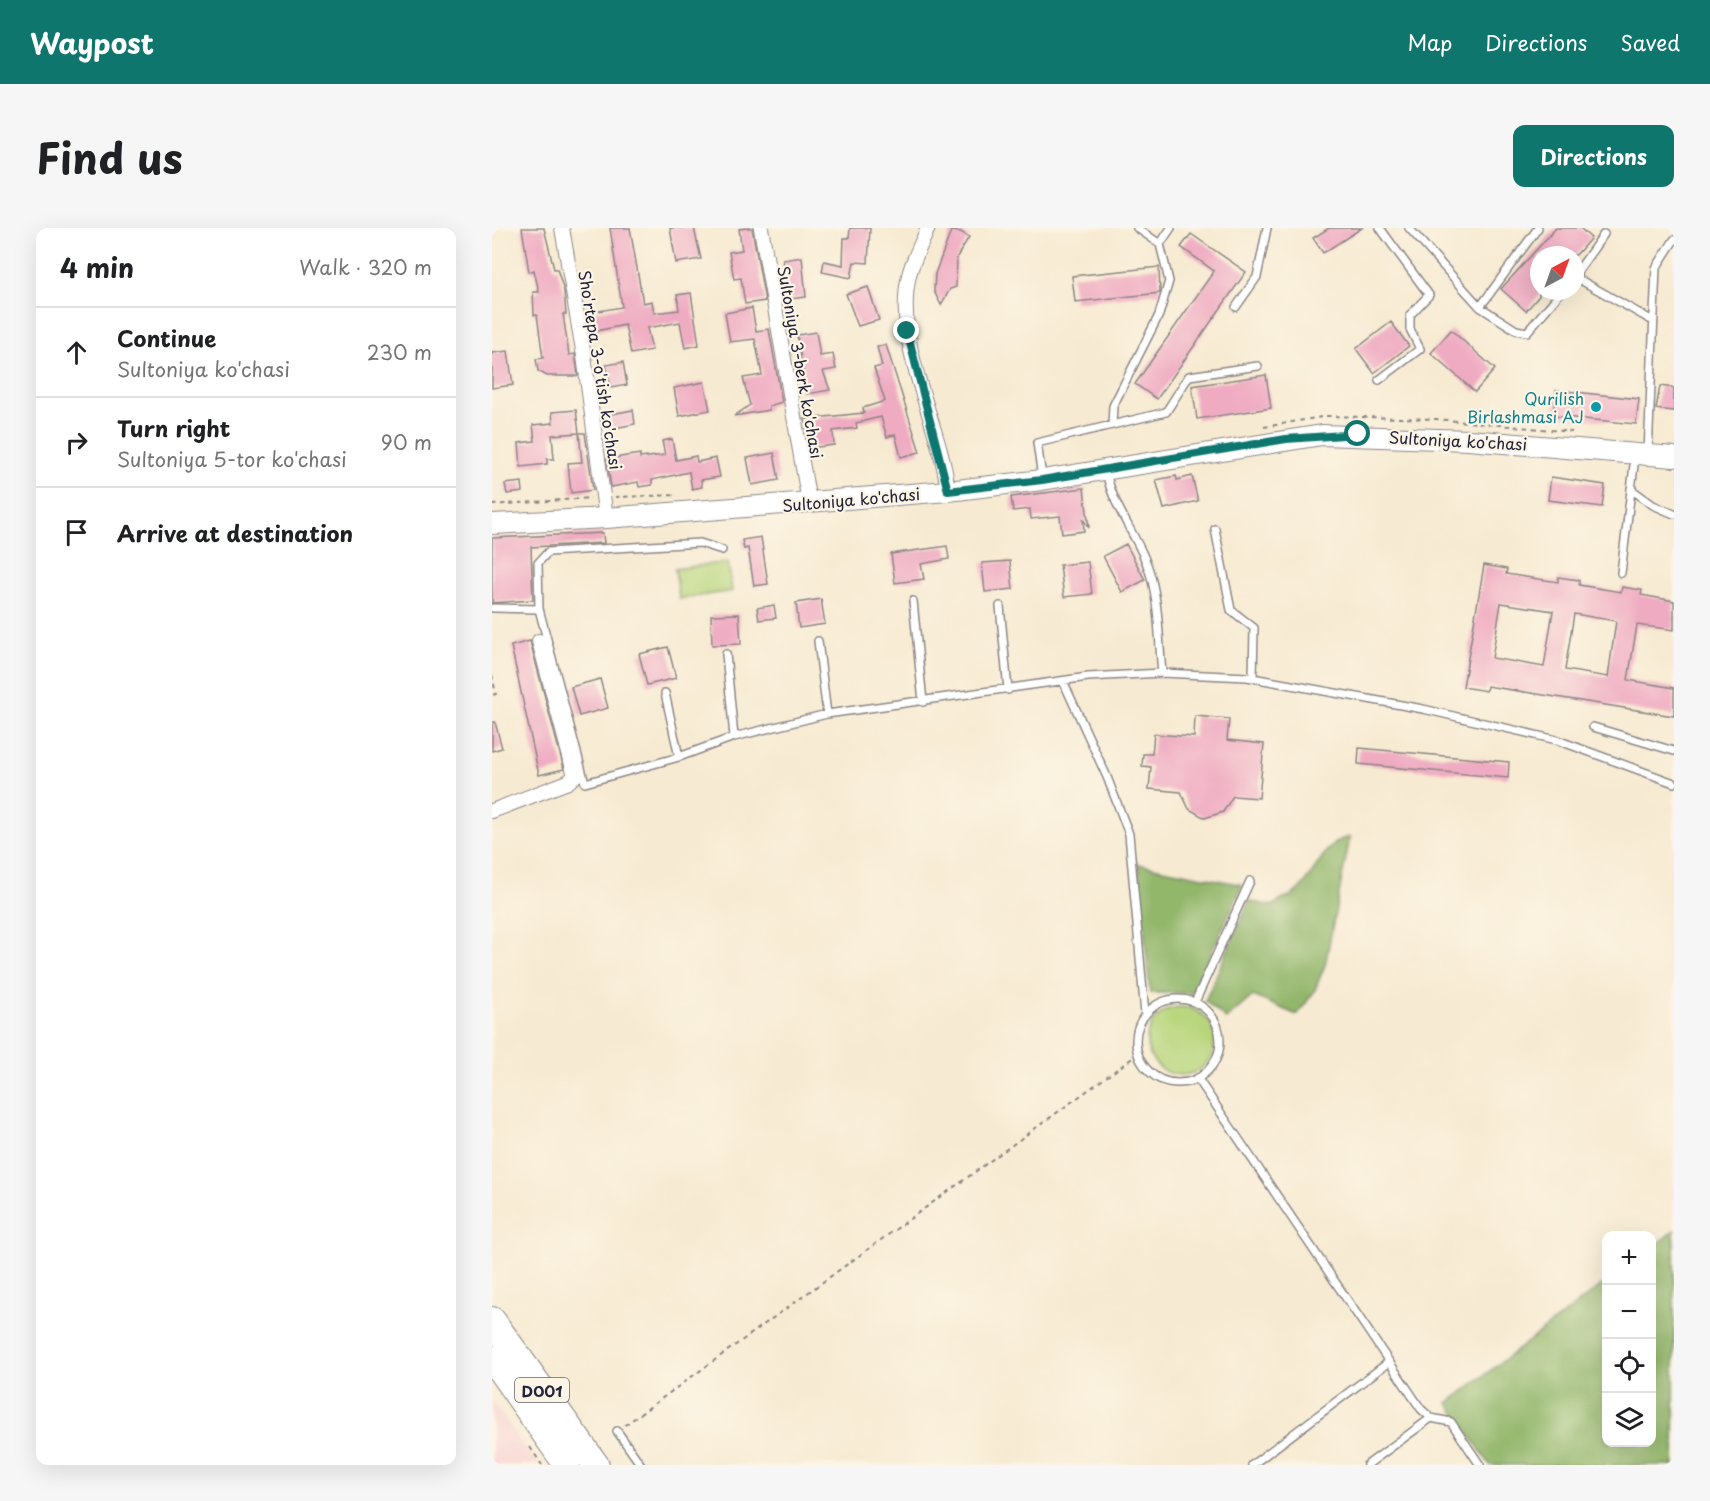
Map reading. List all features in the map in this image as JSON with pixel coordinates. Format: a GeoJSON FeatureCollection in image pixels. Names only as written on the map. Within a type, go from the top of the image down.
{"type":"FeatureCollection","features":[{"type":"Feature","properties":{"kind":"highway","name":"D001"},"geometry":{"type":"LineString","coordinates":[[492,1320],[587,1463]]}},
{"type":"Feature","properties":{"kind":"highway","name":"D001"},"geometry":{"type":"LineString","coordinates":[[492,1359],[567,1465]]}},
{"type":"Feature","properties":{"kind":"street","name":"Sho'rtepa 3-o'tish ko'chasi"},"geometry":{"type":"LineString","coordinates":[[562,228],[584,356],[606,518]]}},
{"type":"Feature","properties":{"kind":"street","name":"Sultoniya 3-berk ko'chasi"},"geometry":{"type":"LineString","coordinates":[[761,228],[809,502]]}},
{"type":"Feature","properties":{"kind":"street"},"geometry":{"type":"LineString","coordinates":[[928,228],[910,274],[906,297],[907,331],[948,491]]}},
{"type":"Feature","properties":{"kind":"street","name":"Sultoniya ko'chasi"},"geometry":{"type":"LineString","coordinates":[[492,524],[606,518],[948,491],[1042,480],[1286,439],[1331,434],[1468,440],[1674,456]]}},
{"type":"Feature","properties":{"kind":"street"},"geometry":{"type":"LineString","coordinates":[[492,811],[568,782],[575,776],[538,640]]}},
{"type":"Feature","properties":{"kind":"lane"},"geometry":{"type":"LineString","coordinates":[[1112,425],[1113,406],[1159,315],[1169,281],[1160,244],[1137,228]]}},
{"type":"Feature","properties":{"kind":"lane"},"geometry":{"type":"LineString","coordinates":[[1160,244],[1171,228]]}},
{"type":"Feature","properties":{"kind":"lane"},"geometry":{"type":"LineString","coordinates":[[1236,307],[1257,277],[1267,228]]}},
{"type":"Feature","properties":{"kind":"lane"},"geometry":{"type":"LineString","coordinates":[[1379,380],[1420,350],[1410,329],[1410,315],[1429,295],[1380,228]]}},
{"type":"Feature","properties":{"kind":"lane"},"geometry":{"type":"LineString","coordinates":[[1409,228],[1479,307],[1516,330],[1527,332],[1554,300]]}},
{"type":"Feature","properties":{"kind":"lane"},"geometry":{"type":"LineString","coordinates":[[1479,307],[1538,228]]}},
{"type":"Feature","properties":{"kind":"lane"},"geometry":{"type":"LineString","coordinates":[[1584,263],[1604,234]]}},
{"type":"Feature","properties":{"kind":"lane"},"geometry":{"type":"LineString","coordinates":[[1621,573],[1631,489],[1642,452],[1656,268],[1674,240]]}},
{"type":"Feature","properties":{"kind":"lane"},"geometry":{"type":"LineString","coordinates":[[1584,281],[1653,321]]}},
{"type":"Feature","properties":{"kind":"lane"},"geometry":{"type":"LineString","coordinates":[[1042,480],[1037,443],[1166,412],[1189,376],[1258,366]]}},
{"type":"Feature","properties":{"kind":"lane"},"geometry":{"type":"LineString","coordinates":[[1106,469],[1110,492],[1151,575],[1158,607],[1156,621],[1162,673]]}},
{"type":"Feature","properties":{"kind":"lane"},"geometry":{"type":"LineString","coordinates":[[1631,489],[1653,505],[1674,514]]}},
{"type":"Feature","properties":{"kind":"lane"},"geometry":{"type":"LineString","coordinates":[[1215,529],[1231,610],[1254,628],[1253,678]]}},
{"type":"Feature","properties":{"kind":"lane"},"geometry":{"type":"LineString","coordinates":[[722,550],[700,543],[548,552],[538,563],[539,609],[585,783],[679,757],[734,737],[827,714],[1063,681],[1162,673],[1253,678],[1423,709],[1557,741],[1674,783]]}},
{"type":"Feature","properties":{"kind":"lane"},"geometry":{"type":"LineString","coordinates":[[913,601],[923,702]]}},
{"type":"Feature","properties":{"kind":"lane"},"geometry":{"type":"LineString","coordinates":[[1000,606],[1008,690]]}},
{"type":"Feature","properties":{"kind":"lane"},"geometry":{"type":"LineString","coordinates":[[493,608],[539,609]]}},
{"type":"Feature","properties":{"kind":"lane"},"geometry":{"type":"LineString","coordinates":[[818,641],[827,714]]}},
{"type":"Feature","properties":{"kind":"lane"},"geometry":{"type":"LineString","coordinates":[[726,654],[734,737]]}},
{"type":"Feature","properties":{"kind":"lane"},"geometry":{"type":"LineString","coordinates":[[1063,681],[1130,834],[1145,1014]]}},
{"type":"Feature","properties":{"kind":"lane"},"geometry":{"type":"LineString","coordinates":[[665,693],[679,757]]}},
{"type":"Feature","properties":{"kind":"lane"},"geometry":{"type":"LineString","coordinates":[[1593,727],[1674,751]]}},
{"type":"Feature","properties":{"kind":"lane"},"geometry":{"type":"LineString","coordinates":[[1195,1002],[1250,880]]}},
{"type":"Feature","properties":{"kind":"lane"},"geometry":{"type":"LineString","coordinates":[[1180,998],[1195,1002],[1206,1008],[1215,1019],[1220,1032],[1221,1046],[1217,1059],[1209,1071],[1198,1079],[1184,1083],[1169,1083],[1156,1077],[1145,1067],[1138,1054],[1136,1041],[1138,1027],[1145,1014],[1155,1005],[1180,998]]}},
{"type":"Feature","properties":{"kind":"lane"},"geometry":{"type":"LineString","coordinates":[[1198,1079],[1421,1409],[1431,1418],[1451,1422],[1480,1465]]}},
{"type":"Feature","properties":{"kind":"lane"},"geometry":{"type":"LineString","coordinates":[[1252,1465],[1389,1362]]}},
{"type":"Feature","properties":{"kind":"lane"},"geometry":{"type":"LineString","coordinates":[[1368,1465],[1431,1418]]}},
{"type":"Feature","properties":{"kind":"lane"},"geometry":{"type":"LineString","coordinates":[[616,1431],[640,1465]]}},
{"type":"Feature","properties":{"kind":"path"},"geometry":{"type":"LineString","coordinates":[[492,675],[496,694],[492,695]]}},
{"type":"Feature","properties":{"kind":"path"},"geometry":{"type":"LineString","coordinates":[[616,1431],[1138,1054]]}},
{"type":"Feature","properties":{"kind":"shaded area"},"geometry":{"type":"Polygon","coordinates":[[[492,1401],[538,1465],[492,1465],[492,1401]]]}},
{"type":"Feature","properties":{"kind":"green space"},"geometry":{"type":"Polygon","coordinates":[[[728,562],[732,591],[679,599],[675,569],[728,562]]]}},
{"type":"Feature","properties":{"kind":"green space"},"geometry":{"type":"Polygon","coordinates":[[[1350,837],[1325,965],[1314,992],[1297,1015],[1253,996],[1226,1019],[1205,1001],[1249,901],[1272,906],[1293,894],[1303,885],[1333,845],[1350,837]]]}},
{"type":"Feature","properties":{"kind":"green space"},"geometry":{"type":"Polygon","coordinates":[[[1138,864],[1243,885],[1192,993],[1150,993],[1138,864]]]}},
{"type":"Feature","properties":{"kind":"green space"},"geometry":{"type":"Polygon","coordinates":[[[1188,1007],[1200,1013],[1209,1022],[1215,1034],[1213,1054],[1205,1065],[1188,1075],[1174,1075],[1157,1065],[1149,1054],[1147,1034],[1157,1017],[1168,1009],[1188,1007]]]}},
{"type":"Feature","properties":{"kind":"green space"},"geometry":{"type":"Polygon","coordinates":[[[1674,1230],[1674,1465],[1490,1465],[1448,1403],[1602,1285],[1602,1447],[1656,1447],[1656,1245],[1674,1230]]]}},
{"type":"Feature","properties":{"kind":"building"},"geometry":{"type":"Polygon","coordinates":[[[522,228],[544,228],[554,269],[557,269],[564,291],[566,314],[563,314],[569,355],[575,354],[578,376],[547,376],[538,371],[536,359],[543,358],[537,315],[534,315],[533,292],[539,292],[534,270],[529,272],[522,228]]]}},
{"type":"Feature","properties":{"kind":"building"},"geometry":{"type":"Polygon","coordinates":[[[610,228],[630,228],[643,303],[652,301],[654,313],[679,310],[677,295],[691,293],[699,345],[685,348],[680,322],[647,328],[652,350],[631,354],[625,325],[591,332],[587,313],[622,307],[610,228]]]}},
{"type":"Feature","properties":{"kind":"building"},"geometry":{"type":"Polygon","coordinates":[[[670,228],[694,228],[701,259],[676,263],[670,228]]]}},
{"type":"Feature","properties":{"kind":"building"},"geometry":{"type":"Polygon","coordinates":[[[752,228],[765,301],[745,304],[741,278],[734,279],[729,252],[742,250],[739,229],[752,228]]]}},
{"type":"Feature","properties":{"kind":"building"},"geometry":{"type":"Polygon","coordinates":[[[850,228],[870,228],[868,263],[854,262],[851,278],[822,272],[824,261],[843,265],[844,238],[849,238],[850,228]]]}},
{"type":"Feature","properties":{"kind":"building"},"geometry":{"type":"Polygon","coordinates":[[[1329,228],[1362,228],[1323,253],[1313,238],[1329,228]]]}},
{"type":"Feature","properties":{"kind":"building"},"geometry":{"type":"Polygon","coordinates":[[[1556,228],[1580,228],[1591,238],[1584,246],[1540,246],[1556,228]]]}},
{"type":"Feature","properties":{"kind":"building"},"geometry":{"type":"Polygon","coordinates":[[[951,231],[961,232],[969,237],[957,257],[956,287],[950,289],[941,305],[934,291],[935,274],[951,231]]]}},
{"type":"Feature","properties":{"kind":"building"},"geometry":{"type":"Polygon","coordinates":[[[1191,234],[1246,272],[1157,399],[1135,384],[1214,271],[1181,247],[1191,234]]]}},
{"type":"Feature","properties":{"kind":"building"},"geometry":{"type":"Polygon","coordinates":[[[802,257],[806,297],[790,299],[783,260],[802,257]]]}},
{"type":"Feature","properties":{"kind":"building"},"geometry":{"type":"Polygon","coordinates":[[[1530,257],[1530,300],[1536,300],[1526,311],[1501,289],[1530,257]]]}},
{"type":"Feature","properties":{"kind":"building"},"geometry":{"type":"Polygon","coordinates":[[[1159,267],[1160,293],[1075,302],[1072,276],[1159,267]]]}},
{"type":"Feature","properties":{"kind":"building"},"geometry":{"type":"Polygon","coordinates":[[[868,287],[879,320],[858,326],[846,294],[868,287]]]}},
{"type":"Feature","properties":{"kind":"building"},"geometry":{"type":"Polygon","coordinates":[[[752,308],[756,331],[769,329],[782,402],[769,406],[769,410],[734,416],[750,405],[743,378],[762,375],[755,339],[730,342],[725,313],[752,308]]]}},
{"type":"Feature","properties":{"kind":"building"},"geometry":{"type":"Polygon","coordinates":[[[1391,322],[1409,346],[1374,373],[1356,349],[1391,322]]]}},
{"type":"Feature","properties":{"kind":"building"},"geometry":{"type":"Polygon","coordinates":[[[1451,330],[1495,369],[1475,392],[1431,353],[1451,330]]]}},
{"type":"Feature","properties":{"kind":"building"},"geometry":{"type":"Polygon","coordinates":[[[816,332],[820,356],[833,354],[836,369],[823,371],[830,390],[807,394],[797,335],[816,332]]]}},
{"type":"Feature","properties":{"kind":"building"},"geometry":{"type":"Polygon","coordinates":[[[886,345],[920,452],[901,457],[895,434],[887,437],[881,417],[856,423],[857,428],[833,431],[834,445],[809,448],[805,419],[864,413],[863,408],[885,401],[874,368],[882,366],[877,347],[886,345]]]}},
{"type":"Feature","properties":{"kind":"building"},"geometry":{"type":"Polygon","coordinates":[[[508,351],[513,385],[492,388],[492,353],[508,351]]]}},
{"type":"Feature","properties":{"kind":"building"},"geometry":{"type":"Polygon","coordinates":[[[623,362],[627,385],[611,388],[606,365],[623,362]]]}},
{"type":"Feature","properties":{"kind":"building"},"geometry":{"type":"Polygon","coordinates":[[[1266,375],[1271,408],[1197,419],[1192,386],[1266,375]]]}},
{"type":"Feature","properties":{"kind":"building"},"geometry":{"type":"Polygon","coordinates":[[[704,382],[710,410],[679,416],[674,388],[704,382]]]}},
{"type":"Feature","properties":{"kind":"building"},"geometry":{"type":"Polygon","coordinates":[[[1660,386],[1674,388],[1674,411],[1656,409],[1660,386]]]}},
{"type":"Feature","properties":{"kind":"building","name":"Qurilish Birlashmasi AJ"},"geometry":{"type":"Polygon","coordinates":[[[1556,390],[1639,399],[1636,424],[1553,416],[1556,390]]]}},
{"type":"Feature","properties":{"kind":"building"},"geometry":{"type":"Polygon","coordinates":[[[576,410],[579,433],[552,435],[554,459],[547,459],[547,464],[521,467],[519,443],[535,441],[533,425],[553,423],[552,412],[576,410]]]}},
{"type":"Feature","properties":{"kind":"building"},"geometry":{"type":"Polygon","coordinates":[[[633,410],[635,424],[609,429],[606,415],[633,410]]]}},
{"type":"Feature","properties":{"kind":"building"},"geometry":{"type":"Polygon","coordinates":[[[579,433],[585,433],[593,490],[571,493],[568,463],[582,462],[579,433]]]}},
{"type":"Feature","properties":{"kind":"building"},"geometry":{"type":"Polygon","coordinates":[[[672,439],[676,460],[696,456],[697,462],[716,458],[720,477],[701,480],[702,487],[692,489],[689,472],[652,480],[652,485],[639,487],[638,482],[611,487],[607,459],[640,454],[640,458],[665,455],[662,441],[672,439]]]}},
{"type":"Feature","properties":{"kind":"building"},"geometry":{"type":"Polygon","coordinates":[[[774,453],[779,480],[752,485],[747,458],[774,453]]]}},
{"type":"Feature","properties":{"kind":"building"},"geometry":{"type":"Polygon","coordinates":[[[1176,476],[1177,480],[1192,476],[1198,501],[1164,509],[1156,480],[1176,476]]]}},
{"type":"Feature","properties":{"kind":"building"},"geometry":{"type":"Polygon","coordinates":[[[1551,477],[1605,485],[1602,507],[1548,500],[1551,477]]]}},
{"type":"Feature","properties":{"kind":"building"},"geometry":{"type":"Polygon","coordinates":[[[522,482],[523,492],[507,494],[505,484],[522,482]]]}},
{"type":"Feature","properties":{"kind":"building"},"geometry":{"type":"Polygon","coordinates":[[[1084,488],[1089,528],[1083,519],[1084,531],[1062,534],[1060,516],[1031,519],[1030,509],[1013,511],[1011,497],[1084,488]]]}},
{"type":"Feature","properties":{"kind":"building"},"geometry":{"type":"Polygon","coordinates":[[[603,533],[604,543],[531,547],[533,600],[492,603],[492,538],[603,533]]]}},
{"type":"Feature","properties":{"kind":"building"},"geometry":{"type":"Polygon","coordinates":[[[761,537],[768,584],[754,586],[748,548],[744,549],[742,540],[761,537]]]}},
{"type":"Feature","properties":{"kind":"building"},"geometry":{"type":"Polygon","coordinates":[[[1126,544],[1145,580],[1122,592],[1103,556],[1126,544]]]}},
{"type":"Feature","properties":{"kind":"building"},"geometry":{"type":"Polygon","coordinates":[[[947,546],[949,559],[921,564],[924,579],[895,583],[891,554],[947,546]]]}},
{"type":"Feature","properties":{"kind":"building"},"geometry":{"type":"Polygon","coordinates":[[[1010,561],[1013,589],[985,592],[982,563],[1010,561]]]}},
{"type":"Feature","properties":{"kind":"building"},"geometry":{"type":"Polygon","coordinates":[[[1088,562],[1092,594],[1064,597],[1060,565],[1088,562]]]}},
{"type":"Feature","properties":{"kind":"building"},"geometry":{"type":"Polygon","coordinates":[[[1484,565],[1507,569],[1506,574],[1558,582],[1558,577],[1579,580],[1579,585],[1621,592],[1622,587],[1642,590],[1641,595],[1674,601],[1674,630],[1637,625],[1628,680],[1674,688],[1674,716],[1487,686],[1486,691],[1463,687],[1484,565]],[[1501,603],[1492,658],[1544,667],[1553,611],[1501,603]],[[1574,614],[1565,670],[1608,677],[1616,621],[1574,614]]]}},
{"type":"Feature","properties":{"kind":"building"},"geometry":{"type":"Polygon","coordinates":[[[821,599],[825,624],[799,628],[796,603],[821,599]]]}},
{"type":"Feature","properties":{"kind":"building"},"geometry":{"type":"Polygon","coordinates":[[[774,605],[776,618],[759,620],[757,608],[774,605]]]}},
{"type":"Feature","properties":{"kind":"building"},"geometry":{"type":"Polygon","coordinates":[[[739,614],[741,644],[712,645],[711,615],[739,614]]]}},
{"type":"Feature","properties":{"kind":"building"},"geometry":{"type":"Polygon","coordinates":[[[530,641],[564,769],[539,775],[511,646],[530,641]]]}},
{"type":"Feature","properties":{"kind":"building"},"geometry":{"type":"Polygon","coordinates":[[[668,647],[676,678],[647,685],[639,654],[668,647]]]}},
{"type":"Feature","properties":{"kind":"building"},"geometry":{"type":"Polygon","coordinates":[[[600,679],[608,708],[579,716],[571,687],[600,679]]]}},
{"type":"Feature","properties":{"kind":"building"},"geometry":{"type":"Polygon","coordinates":[[[1195,716],[1229,719],[1227,740],[1264,744],[1259,798],[1233,796],[1223,812],[1205,818],[1189,809],[1181,792],[1149,789],[1151,767],[1142,766],[1143,754],[1152,754],[1154,734],[1194,737],[1195,716]]]}},
{"type":"Feature","properties":{"kind":"building"},"geometry":{"type":"Polygon","coordinates":[[[492,722],[495,722],[502,748],[492,751],[492,722]]]}},
{"type":"Feature","properties":{"kind":"building"},"geometry":{"type":"Polygon","coordinates":[[[1359,748],[1509,762],[1508,778],[1358,764],[1359,748]]]}},
{"type":"Feature","properties":{"kind":"place","name":"Qurilish Birlashmasi AJ"},"geometry":{"type":"Point","coordinates":[1596,407]}},
{"type":"Feature","properties":{"kind":"route"},"geometry":{"type":"LineString","coordinates":[[907,331],[948,491],[1042,480],[1286,439],[1358,434]]}}]}
